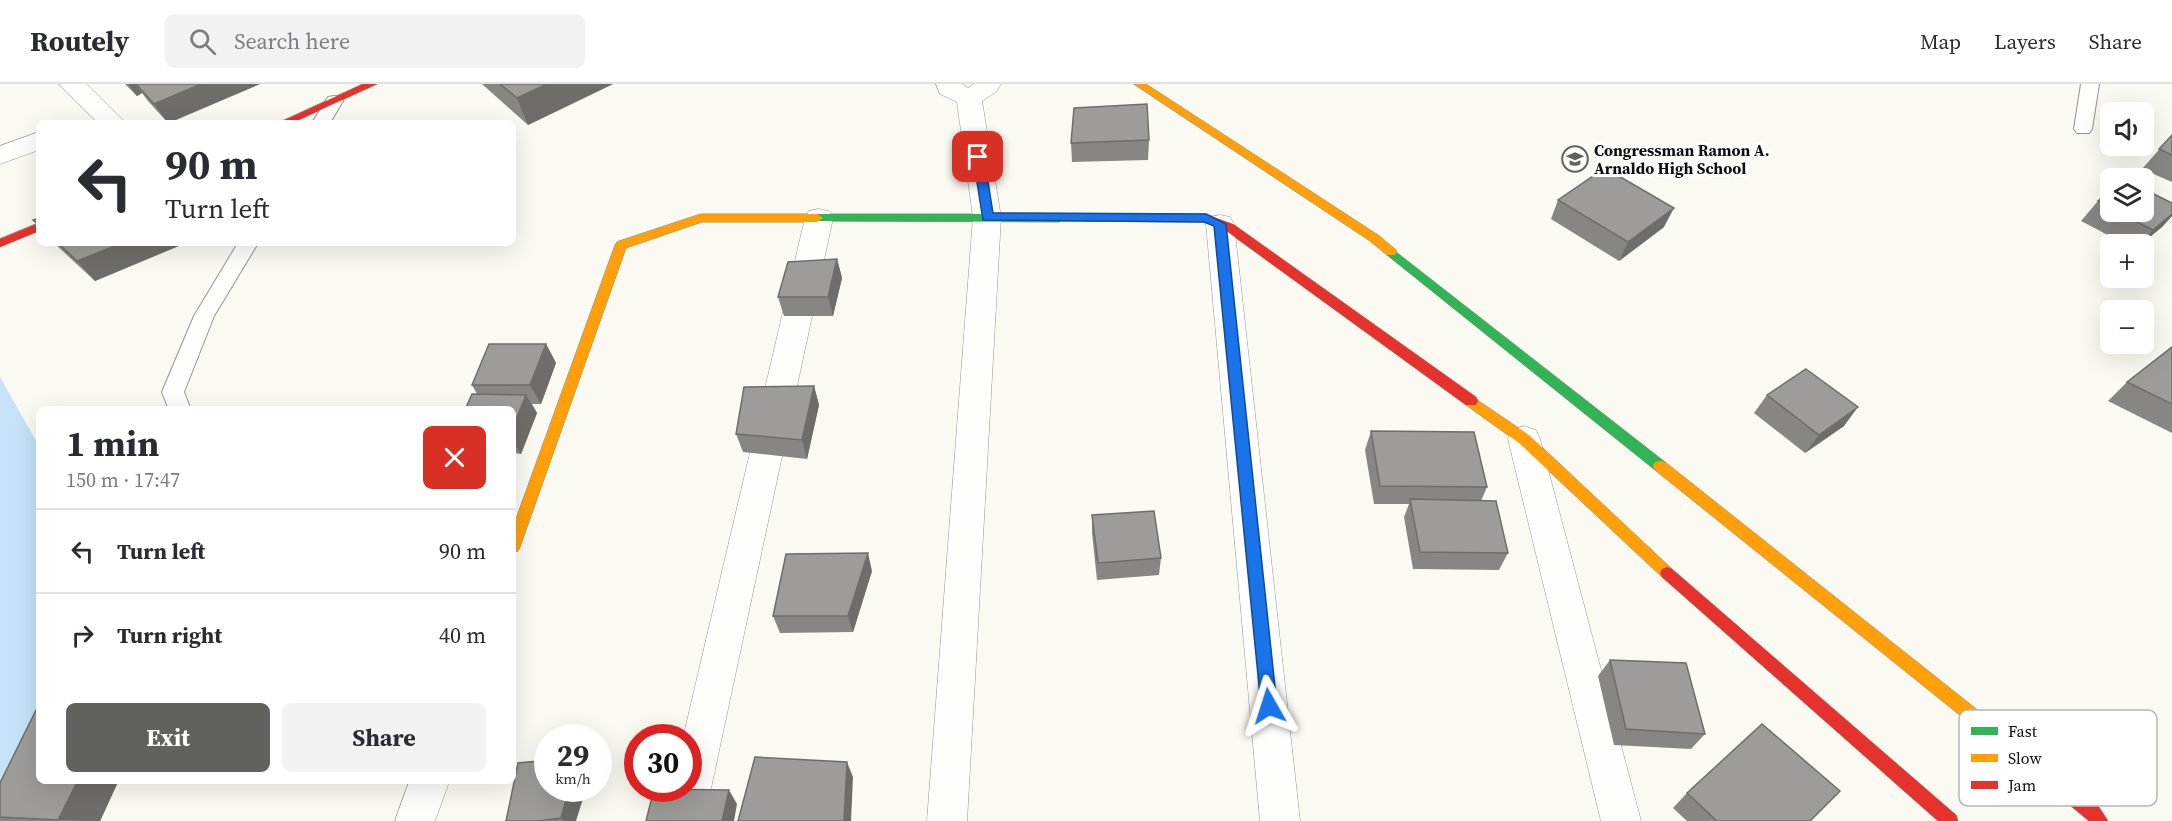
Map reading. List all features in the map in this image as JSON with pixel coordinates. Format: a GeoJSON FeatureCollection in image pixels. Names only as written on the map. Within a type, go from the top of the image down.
{"type":"FeatureCollection","features":[{"type":"Feature","properties":{"kind":"street"},"geometry":{"type":"LineString","coordinates":[[72,84],[108,118]]}},
{"type":"Feature","properties":{"kind":"street"},"geometry":{"type":"LineString","coordinates":[[290,120],[372,84]]}},
{"type":"Feature","properties":{"kind":"street"},"geometry":{"type":"LineString","coordinates":[[1138,84],[1374,238],[1966,710]]}},
{"type":"Feature","properties":{"kind":"street"},"geometry":{"type":"LineString","coordinates":[[947,821],[987,217],[968,89]]}},
{"type":"Feature","properties":{"kind":"street"},"geometry":{"type":"LineString","coordinates":[[0,156],[36,141]]}},
{"type":"Feature","properties":{"kind":"street"},"geometry":{"type":"LineString","coordinates":[[516,539],[621,245],[701,218],[1206,218],[1229,227],[1524,439],[1637,546],[1950,821]]}},
{"type":"Feature","properties":{"kind":"street"},"geometry":{"type":"LineString","coordinates":[[684,821],[819,218]]}},
{"type":"Feature","properties":{"kind":"street"},"geometry":{"type":"LineString","coordinates":[[1220,224],[1280,821]]}},
{"type":"Feature","properties":{"kind":"street"},"geometry":{"type":"LineString","coordinates":[[0,243],[36,228]]}},
{"type":"Feature","properties":{"kind":"street"},"geometry":{"type":"LineString","coordinates":[[1524,439],[1621,821]]}},
{"type":"Feature","properties":{"kind":"street"},"geometry":{"type":"LineString","coordinates":[[415,821],[428,784]]}},
{"type":"Feature","properties":{"kind":"street"},"geometry":{"type":"LineString","coordinates":[[2086,806],[2100,821]]}},
{"type":"Feature","properties":{"kind":"lane"},"geometry":{"type":"LineString","coordinates":[[2083,129],[2090,84]]}},
{"type":"Feature","properties":{"kind":"lane"},"geometry":{"type":"LineString","coordinates":[[323,120],[334,101]]}},
{"type":"Feature","properties":{"kind":"lane"},"geometry":{"type":"LineString","coordinates":[[178,406],[173,392],[204,316],[246,246]]}},
{"type":"Feature","properties":{"kind":"water"},"geometry":{"type":"Polygon","coordinates":[[[0,377],[36,441],[36,767],[20,821],[0,821],[0,377]]]}},
{"type":"Feature","properties":{"kind":"building"},"geometry":{"type":"Polygon","coordinates":[[[136,84],[201,84],[154,104],[136,84]]]}},
{"type":"Feature","properties":{"kind":"building"},"geometry":{"type":"Polygon","coordinates":[[[500,84],[547,84],[517,98],[500,84]]]}},
{"type":"Feature","properties":{"kind":"building"},"geometry":{"type":"Polygon","coordinates":[[[1147,104],[1149,140],[1071,143],[1074,108],[1147,104]]]}},
{"type":"Feature","properties":{"kind":"building"},"geometry":{"type":"Polygon","coordinates":[[[2172,135],[2172,155],[2159,149],[2172,135]]]}},
{"type":"Feature","properties":{"kind":"building"},"geometry":{"type":"Polygon","coordinates":[[[1605,168],[1674,208],[1628,242],[1558,200],[1605,168]]]}},
{"type":"Feature","properties":{"kind":"building"},"geometry":{"type":"Polygon","coordinates":[[[2154,194],[2172,203],[2172,214],[2153,230],[2137,222],[2154,222],[2154,194]]]}},
{"type":"Feature","properties":{"kind":"building"},"geometry":{"type":"Polygon","coordinates":[[[61,246],[114,246],[77,261],[61,246]]]}},
{"type":"Feature","properties":{"kind":"building"},"geometry":{"type":"Polygon","coordinates":[[[837,259],[828,297],[778,297],[788,262],[837,259]]]}},
{"type":"Feature","properties":{"kind":"building"},"geometry":{"type":"Polygon","coordinates":[[[489,344],[546,344],[530,385],[472,385],[489,344]]]}},
{"type":"Feature","properties":{"kind":"building"},"geometry":{"type":"Polygon","coordinates":[[[2172,347],[2172,404],[2127,382],[2172,347]]]}},
{"type":"Feature","properties":{"kind":"building"},"geometry":{"type":"Polygon","coordinates":[[[1806,369],[1858,407],[1819,435],[1767,395],[1806,369]]]}},
{"type":"Feature","properties":{"kind":"building"},"geometry":{"type":"Polygon","coordinates":[[[814,386],[802,440],[736,434],[744,387],[814,386]]]}},
{"type":"Feature","properties":{"kind":"building"},"geometry":{"type":"Polygon","coordinates":[[[472,394],[526,395],[516,420],[516,406],[467,406],[472,394]]]}},
{"type":"Feature","properties":{"kind":"building"},"geometry":{"type":"Polygon","coordinates":[[[1371,431],[1474,432],[1487,487],[1380,486],[1371,431]]]}},
{"type":"Feature","properties":{"kind":"building"},"geometry":{"type":"Polygon","coordinates":[[[1410,499],[1496,501],[1508,553],[1420,552],[1410,499]]]}},
{"type":"Feature","properties":{"kind":"building"},"geometry":{"type":"Polygon","coordinates":[[[1154,511],[1161,558],[1098,563],[1092,515],[1154,511]]]}},
{"type":"Feature","properties":{"kind":"building"},"geometry":{"type":"Polygon","coordinates":[[[868,553],[848,616],[773,616],[786,554],[868,553]]]}},
{"type":"Feature","properties":{"kind":"building"},"geometry":{"type":"Polygon","coordinates":[[[1610,660],[1686,663],[1705,734],[1626,729],[1610,660]]]}},
{"type":"Feature","properties":{"kind":"building"},"geometry":{"type":"Polygon","coordinates":[[[36,710],[36,784],[76,784],[58,820],[0,817],[0,783],[36,710]]]}},
{"type":"Feature","properties":{"kind":"building"},"geometry":{"type":"Polygon","coordinates":[[[1762,724],[1840,791],[1810,821],[1717,821],[1687,793],[1762,724]]]}},
{"type":"Feature","properties":{"kind":"building"},"geometry":{"type":"Polygon","coordinates":[[[755,757],[847,762],[844,821],[738,821],[755,757]]]}},
{"type":"Feature","properties":{"kind":"building"},"geometry":{"type":"Polygon","coordinates":[[[534,761],[534,802],[565,802],[561,818],[506,821],[514,784],[516,784],[518,763],[534,761]]]}},
{"type":"Feature","properties":{"kind":"building"},"geometry":{"type":"Polygon","coordinates":[[[702,790],[729,790],[722,821],[646,821],[651,802],[702,802],[702,790]]]}},
{"type":"Feature","properties":{"kind":"traffic: fast"},"geometry":{"type":"LineString","coordinates":[[817,218],[1059,218]]}},
{"type":"Feature","properties":{"kind":"traffic: fast"},"geometry":{"type":"LineString","coordinates":[[1391,252],[1660,466]]}},
{"type":"Feature","properties":{"kind":"traffic: slow"},"geometry":{"type":"LineString","coordinates":[[1139,84],[1374,238],[1391,252]]}},
{"type":"Feature","properties":{"kind":"traffic: slow"},"geometry":{"type":"LineString","coordinates":[[516,539],[621,245],[701,218],[817,218]]}},
{"type":"Feature","properties":{"kind":"traffic: slow"},"geometry":{"type":"LineString","coordinates":[[1471,401],[1524,439],[1667,573]]}},
{"type":"Feature","properties":{"kind":"traffic: slow"},"geometry":{"type":"LineString","coordinates":[[1660,466],[1965,710]]}},
{"type":"Feature","properties":{"kind":"traffic: jam"},"geometry":{"type":"LineString","coordinates":[[290,120],[372,84]]}},
{"type":"Feature","properties":{"kind":"traffic: jam"},"geometry":{"type":"LineString","coordinates":[[1059,218],[1206,218],[1229,227],[1471,401]]}},
{"type":"Feature","properties":{"kind":"traffic: jam"},"geometry":{"type":"LineString","coordinates":[[0,243],[36,228]]}},
{"type":"Feature","properties":{"kind":"traffic: jam"},"geometry":{"type":"LineString","coordinates":[[1667,573],[1950,821]]}},
{"type":"Feature","properties":{"kind":"traffic: jam"},"geometry":{"type":"LineString","coordinates":[[2086,806],[2100,821]]}},
{"type":"Feature","properties":{"kind":"place","name":"Congressman Ramon A. Arnaldo High School"},"geometry":{"type":"Point","coordinates":[1575,159]}},
{"type":"Feature","properties":{"kind":"route"},"geometry":{"type":"LineString","coordinates":[[978,157],[987,217],[1206,218],[1220,224],[1269,706]]}}]}
